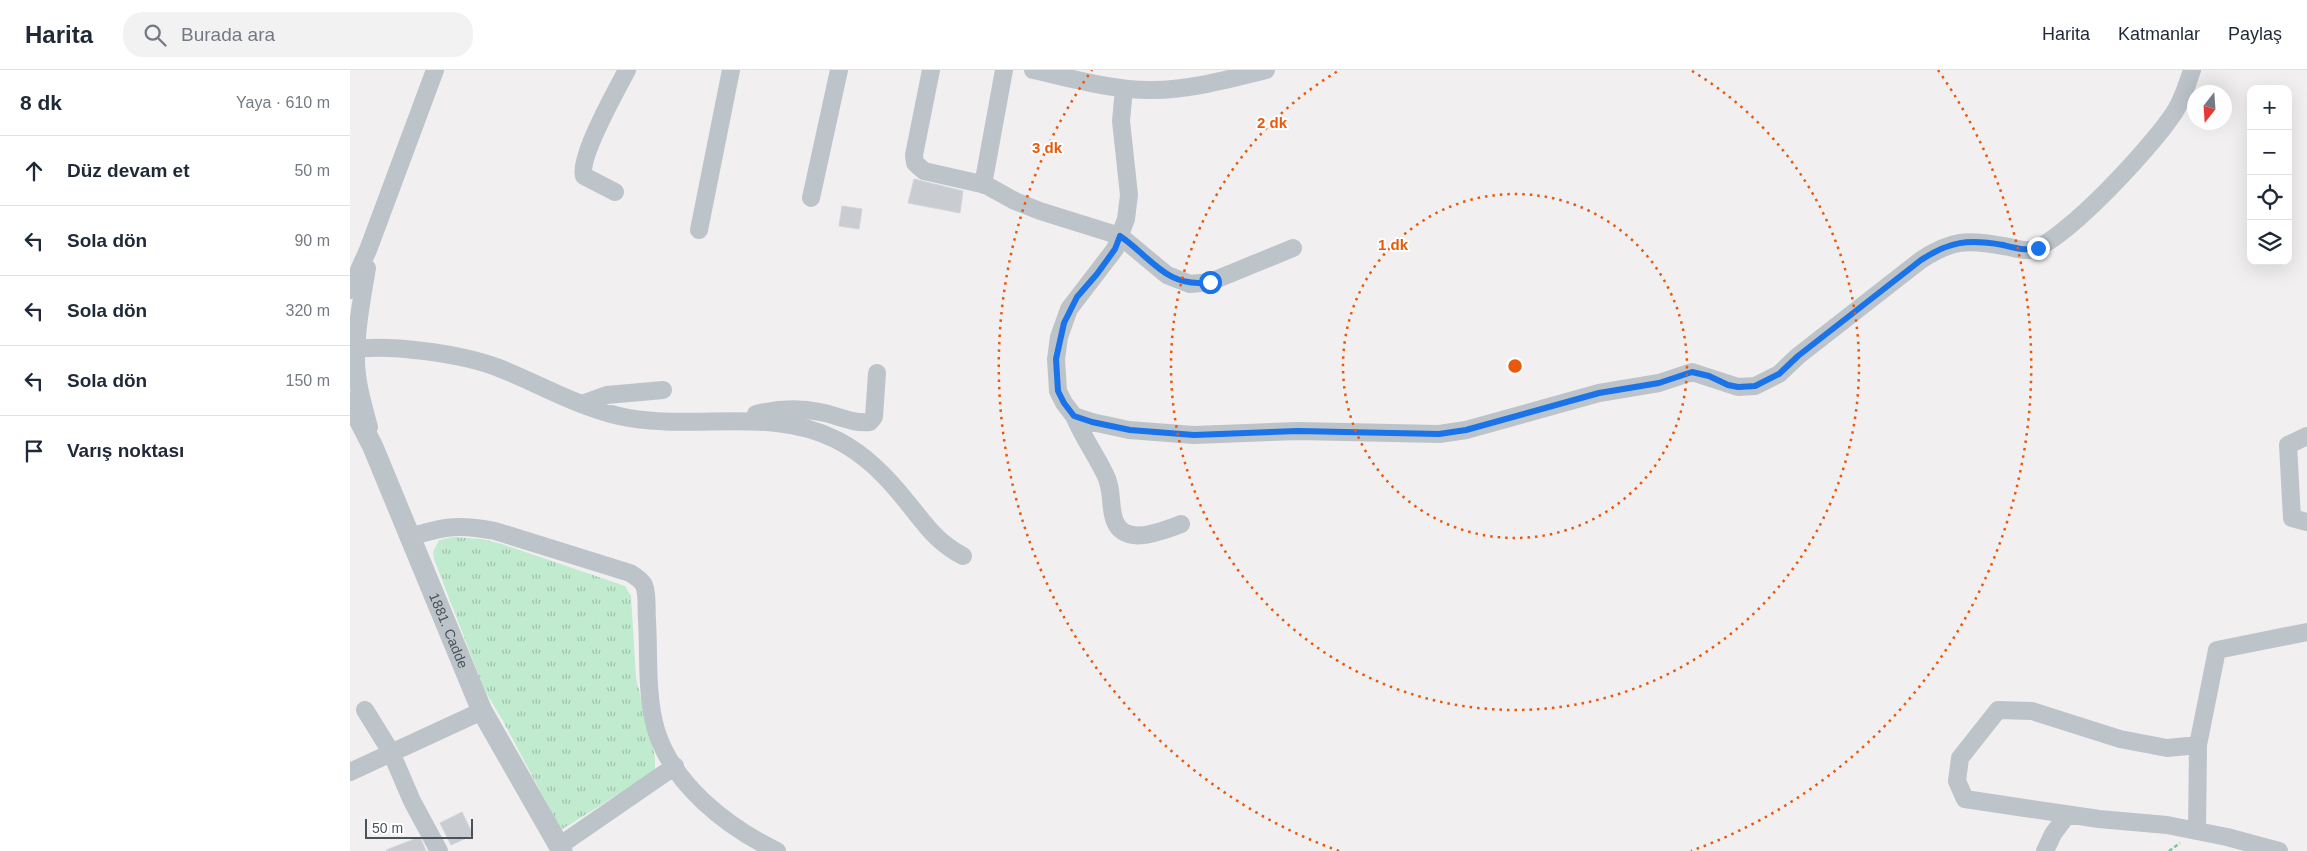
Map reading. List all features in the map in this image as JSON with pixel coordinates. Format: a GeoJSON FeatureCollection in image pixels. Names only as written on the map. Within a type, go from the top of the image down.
{"type":"FeatureCollection","features":[{"type":"Feature","properties":{"kind":"street"},"geometry":{"type":"LineString","coordinates":[[350,290],[368,250],[435,70]]}},
{"type":"Feature","properties":{"kind":"street"},"geometry":{"type":"LineString","coordinates":[[615,192],[584,176],[582,165],[603,116],[627,70]]}},
{"type":"Feature","properties":{"kind":"street"},"geometry":{"type":"LineString","coordinates":[[699,230],[731,70]]}},
{"type":"Feature","properties":{"kind":"street"},"geometry":{"type":"LineString","coordinates":[[810,198],[839,70]]}},
{"type":"Feature","properties":{"kind":"street"},"geometry":{"type":"LineString","coordinates":[[931,70],[914,156],[915,163],[924,171],[983,185],[1040,211],[1120,236],[1167,275],[1190,284],[1210,282],[1293,248]]}},
{"type":"Feature","properties":{"kind":"street"},"geometry":{"type":"LineString","coordinates":[[983,185],[1004,70]]}},
{"type":"Feature","properties":{"kind":"street"},"geometry":{"type":"LineString","coordinates":[[1033,70],[1124,89],[1151,90],[1186,87],[1266,70]]}},
{"type":"Feature","properties":{"kind":"street"},"geometry":{"type":"LineString","coordinates":[[1074,416],[1130,430],[1194,435],[1298,431],[1439,434],[1466,430],[1599,393],[1659,383],[1692,372],[1709,376],[1728,385],[1738,387],[1755,386],[1779,374],[1798,356],[1921,260],[1943,247],[1971,241],[2028,250],[2038,248],[2060,234],[2087,209],[2158,134],[2178,106],[2192,70]]}},
{"type":"Feature","properties":{"kind":"street"},"geometry":{"type":"LineString","coordinates":[[1124,89],[1121,121],[1129,194],[1126,219],[1115,249],[1069,309],[1059,337],[1056,359],[1058,391],[1106,474],[1110,487],[1112,513],[1119,528],[1126,533],[1145,536],[1157,534],[1181,524]]}},
{"type":"Feature","properties":{"kind":"street"},"geometry":{"type":"LineString","coordinates":[[368,250],[353,350],[374,447]]}},
{"type":"Feature","properties":{"kind":"street"},"geometry":{"type":"LineString","coordinates":[[353,350],[375,348],[426,352],[477,362],[496,367],[582,404],[630,418],[678,422],[740,421],[797,426],[824,434],[849,446],[879,470],[938,540],[963,556]]}},
{"type":"Feature","properties":{"kind":"street"},"geometry":{"type":"LineString","coordinates":[[740,421],[749,415],[762,412],[799,410],[819,412],[855,422],[870,422],[874,418],[877,373]]}},
{"type":"Feature","properties":{"kind":"street"},"geometry":{"type":"LineString","coordinates":[[582,404],[607,395],[662,390]]}},
{"type":"Feature","properties":{"kind":"street","name":"1881. Cadde"},"geometry":{"type":"LineString","coordinates":[[350,402],[374,447],[482,710],[560,848]]}},
{"type":"Feature","properties":{"kind":"street"},"geometry":{"type":"LineString","coordinates":[[2307,436],[2288,444],[2292,518],[2307,522]]}},
{"type":"Feature","properties":{"kind":"street"},"geometry":{"type":"LineString","coordinates":[[410,537],[441,527],[472,526],[495,531],[630,573],[640,580],[644,586],[646,602],[652,706],[656,730],[674,766],[698,796],[734,828],[777,851]]}},
{"type":"Feature","properties":{"kind":"street"},"geometry":{"type":"LineString","coordinates":[[2197,831],[2198,745],[2217,650],[2307,632]]}},
{"type":"Feature","properties":{"kind":"street"},"geometry":{"type":"LineString","coordinates":[[365,710],[391,752],[412,800],[440,851]]}},
{"type":"Feature","properties":{"kind":"street"},"geometry":{"type":"LineString","coordinates":[[350,772],[482,710]]}},
{"type":"Feature","properties":{"kind":"street"},"geometry":{"type":"LineString","coordinates":[[2198,745],[2167,748],[2120,740],[2032,711],[1998,710],[1960,758],[1958,781],[1965,798],[2067,815],[2167,825],[2279,851]]}},
{"type":"Feature","properties":{"kind":"street"},"geometry":{"type":"LineString","coordinates":[[560,848],[674,766]]}},
{"type":"Feature","properties":{"kind":"street"},"geometry":{"type":"LineString","coordinates":[[2045,851],[2053,834],[2067,815]]}},
{"type":"Feature","properties":{"kind":"green space"},"geometry":{"type":"Polygon","coordinates":[[[453,537],[482,539],[502,544],[625,586],[631,596],[636,678],[655,757],[655,768],[652,773],[561,830],[484,689],[434,559],[433,552],[439,540],[453,537]]]}},
{"type":"Feature","properties":{"kind":"building"},"geometry":{"type":"Polygon","coordinates":[[[914,179],[963,191],[960,213],[908,203],[914,179]]]}},
{"type":"Feature","properties":{"kind":"building"},"geometry":{"type":"Polygon","coordinates":[[[842,206],[862,209],[859,229],[839,226],[842,206]]]}},
{"type":"Feature","properties":{"kind":"building"},"geometry":{"type":"Polygon","coordinates":[[[462,812],[473,835],[451,845],[440,823],[462,812]]]}},
{"type":"Feature","properties":{"kind":"building"},"geometry":{"type":"Polygon","coordinates":[[[420,837],[426,851],[386,850],[420,837]]]}},
{"type":"Feature","properties":{"kind":"route"},"geometry":{"type":"LineString","coordinates":[[1210,282],[1190,284],[1167,275],[1120,236],[1115,249],[1069,309],[1059,337],[1056,359],[1058,391],[1070,412],[1074,416],[1092,422],[1130,430],[1194,435],[1298,431],[1350,431],[1411,435],[1439,434],[1466,430],[1599,393],[1659,383],[1692,372],[1709,376],[1728,385],[1738,387],[1755,386],[1779,374],[1798,356],[1921,260],[1943,247],[1971,241],[2028,250],[2038,248]]}}]}
